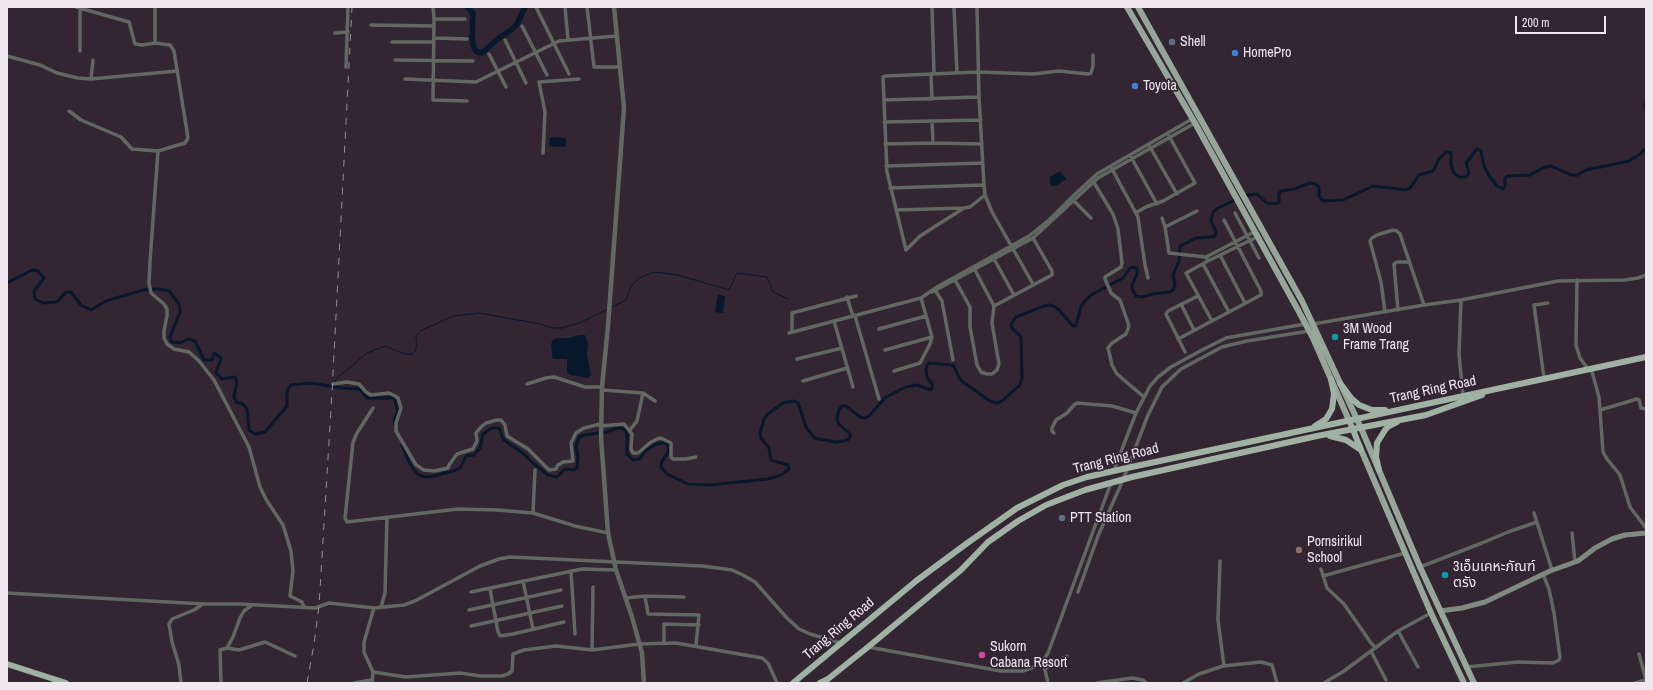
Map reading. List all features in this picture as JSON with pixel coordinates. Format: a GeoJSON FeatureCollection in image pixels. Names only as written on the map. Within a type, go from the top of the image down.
{"type":"FeatureCollection","features":[{"type":"Feature","properties":{"kind":"highway","name":"Trang Ring Road"},"geometry":{"type":"LineString","coordinates":[[793,683],[916,581],[966,544],[1017,508],[1063,485],[1114,470],[1357,420],[1544,378],[1646,357]]}},
{"type":"Feature","properties":{"kind":"highway"},"geometry":{"type":"LineString","coordinates":[[1294,433],[1321,423],[1330,415],[1334,402],[1331,379]]}},
{"type":"Feature","properties":{"kind":"highway"},"geometry":{"type":"LineString","coordinates":[[1340,383],[1355,402],[1366,408],[1381,411],[1404,409]]}},
{"type":"Feature","properties":{"kind":"highway","name":"Trang Ring Road"},"geometry":{"type":"LineString","coordinates":[[820,683],[828,679],[868,647],[961,570],[988,542],[1018,521],[1046,505],[1085,490],[1123,480],[1321,435],[1436,412],[1504,387]]}},
{"type":"Feature","properties":{"kind":"highway"},"geometry":{"type":"LineString","coordinates":[[1379,470],[1376,450],[1380,436],[1388,426],[1414,417]]}},
{"type":"Feature","properties":{"kind":"highway"},"geometry":{"type":"LineString","coordinates":[[1349,421],[1353,429]]}},
{"type":"Feature","properties":{"kind":"highway"},"geometry":{"type":"LineString","coordinates":[[1321,435],[1342,439],[1361,450]]}},
{"type":"Feature","properties":{"kind":"highway"},"geometry":{"type":"LineString","coordinates":[[7,664],[66,683]]}},
{"type":"Feature","properties":{"kind":"main road"},"geometry":{"type":"LineString","coordinates":[[1127,7],[1193,121],[1309,331],[1349,421]]}},
{"type":"Feature","properties":{"kind":"main road"},"geometry":{"type":"LineString","coordinates":[[1138,7],[1313,324],[1357,420],[1420,567],[1474,683]]}},
{"type":"Feature","properties":{"kind":"main road"},"geometry":{"type":"LineString","coordinates":[[1305,324],[1313,324]]}},
{"type":"Feature","properties":{"kind":"main road"},"geometry":{"type":"LineString","coordinates":[[1309,331],[1313,324]]}},
{"type":"Feature","properties":{"kind":"main road"},"geometry":{"type":"LineString","coordinates":[[1353,429],[1431,613],[1464,683]]}},
{"type":"Feature","properties":{"kind":"main road"},"geometry":{"type":"LineString","coordinates":[[1440,611],[1462,608],[1485,602],[1543,574],[1575,562],[1595,548],[1612,539],[1625,535],[1646,533]]}},
{"type":"Feature","properties":{"kind":"street"},"geometry":{"type":"LineString","coordinates":[[69,111],[81,120],[121,137],[132,149],[158,151],[185,143],[188,138],[174,51],[170,45],[155,43],[142,45],[135,44],[129,22],[76,7]]}},
{"type":"Feature","properties":{"kind":"street"},"geometry":{"type":"LineString","coordinates":[[155,7],[155,43]]}},
{"type":"Feature","properties":{"kind":"street"},"geometry":{"type":"LineString","coordinates":[[346,67],[348,7]]}},
{"type":"Feature","properties":{"kind":"street"},"geometry":{"type":"LineString","coordinates":[[433,7],[433,100],[467,101]]}},
{"type":"Feature","properties":{"kind":"street"},"geometry":{"type":"LineString","coordinates":[[536,7],[569,74]]}},
{"type":"Feature","properties":{"kind":"street"},"geometry":{"type":"LineString","coordinates":[[565,7],[568,40]]}},
{"type":"Feature","properties":{"kind":"street"},"geometry":{"type":"LineString","coordinates":[[588,7],[594,67],[620,67]]}},
{"type":"Feature","properties":{"kind":"street"},"geometry":{"type":"LineString","coordinates":[[614,7],[624,108],[600,425],[608,533],[616,570],[642,653],[644,683]]}},
{"type":"Feature","properties":{"kind":"street"},"geometry":{"type":"LineString","coordinates":[[932,7],[932,99]]}},
{"type":"Feature","properties":{"kind":"street"},"geometry":{"type":"LineString","coordinates":[[954,7],[957,73]]}},
{"type":"Feature","properties":{"kind":"street"},"geometry":{"type":"LineString","coordinates":[[976,7],[980,120],[985,195],[992,212],[1033,284]]}},
{"type":"Feature","properties":{"kind":"street"},"geometry":{"type":"LineString","coordinates":[[80,9],[80,51]]}},
{"type":"Feature","properties":{"kind":"street"},"geometry":{"type":"LineString","coordinates":[[434,19],[465,19]]}},
{"type":"Feature","properties":{"kind":"street"},"geometry":{"type":"LineString","coordinates":[[371,24],[434,26]]}},
{"type":"Feature","properties":{"kind":"street"},"geometry":{"type":"LineString","coordinates":[[522,26],[547,76]]}},
{"type":"Feature","properties":{"kind":"street"},"geometry":{"type":"LineString","coordinates":[[335,33],[348,32]]}},
{"type":"Feature","properties":{"kind":"street"},"geometry":{"type":"LineString","coordinates":[[404,79],[476,82],[554,44],[568,40],[616,36]]}},
{"type":"Feature","properties":{"kind":"street"},"geometry":{"type":"LineString","coordinates":[[392,42],[467,39]]}},
{"type":"Feature","properties":{"kind":"street"},"geometry":{"type":"LineString","coordinates":[[505,40],[526,83]]}},
{"type":"Feature","properties":{"kind":"street"},"geometry":{"type":"LineString","coordinates":[[489,54],[506,87]]}},
{"type":"Feature","properties":{"kind":"street"},"geometry":{"type":"LineString","coordinates":[[964,208],[920,236],[906,250],[890,188],[886,166],[883,77],[978,72],[1033,74],[1058,72],[1088,74],[1091,73],[1093,66],[1093,54]]}},
{"type":"Feature","properties":{"kind":"street"},"geometry":{"type":"LineString","coordinates":[[7,56],[40,65],[57,73],[91,80],[177,71]]}},
{"type":"Feature","properties":{"kind":"street"},"geometry":{"type":"LineString","coordinates":[[91,80],[92,60]]}},
{"type":"Feature","properties":{"kind":"street"},"geometry":{"type":"LineString","coordinates":[[395,60],[473,62]]}},
{"type":"Feature","properties":{"kind":"street"},"geometry":{"type":"LineString","coordinates":[[543,153],[544,112],[539,82],[579,79]]}},
{"type":"Feature","properties":{"kind":"street"},"geometry":{"type":"LineString","coordinates":[[884,100],[979,97]]}},
{"type":"Feature","properties":{"kind":"street"},"geometry":{"type":"LineString","coordinates":[[884,122],[980,120]]}},
{"type":"Feature","properties":{"kind":"street"},"geometry":{"type":"LineString","coordinates":[[932,121],[933,142]]}},
{"type":"Feature","properties":{"kind":"street"},"geometry":{"type":"LineString","coordinates":[[934,291],[1029,236],[1039,229],[1093,180],[1129,155],[1193,121]]}},
{"type":"Feature","properties":{"kind":"street"},"geometry":{"type":"LineString","coordinates":[[1112,167],[1132,159],[1170,137],[1193,121]]}},
{"type":"Feature","properties":{"kind":"street"},"geometry":{"type":"LineString","coordinates":[[1137,212],[1177,194],[1195,183],[1168,133]]}},
{"type":"Feature","properties":{"kind":"street"},"geometry":{"type":"LineString","coordinates":[[885,144],[933,142],[982,144]]}},
{"type":"Feature","properties":{"kind":"street"},"geometry":{"type":"LineString","coordinates":[[1148,144],[1177,194]]}},
{"type":"Feature","properties":{"kind":"street"},"geometry":{"type":"LineString","coordinates":[[158,151],[149,283],[151,293],[164,304],[167,309],[168,316],[164,331],[164,338],[167,344],[174,349],[189,352],[199,361],[214,380],[249,447],[260,487],[267,501],[284,525],[291,551],[293,571],[290,596],[302,602],[304,607]]}},
{"type":"Feature","properties":{"kind":"street"},"geometry":{"type":"LineString","coordinates":[[1129,155],[1157,204]]}},
{"type":"Feature","properties":{"kind":"street"},"geometry":{"type":"LineString","coordinates":[[886,166],[983,163]]}},
{"type":"Feature","properties":{"kind":"street"},"geometry":{"type":"LineString","coordinates":[[1112,167],[1137,212],[1148,278]]}},
{"type":"Feature","properties":{"kind":"street"},"geometry":{"type":"LineString","coordinates":[[856,296],[847,297],[792,313],[790,332],[921,298],[975,270],[1012,246],[1033,238],[1093,180]]}},
{"type":"Feature","properties":{"kind":"street"},"geometry":{"type":"LineString","coordinates":[[1093,180],[1115,218],[1120,238],[1121,267],[1105,277],[1105,279],[1111,293],[1120,300],[1129,326],[1126,334],[1112,343],[1108,348],[1112,365],[1118,374],[1144,397]]}},
{"type":"Feature","properties":{"kind":"street"},"geometry":{"type":"LineString","coordinates":[[890,188],[984,185]]}},
{"type":"Feature","properties":{"kind":"street"},"geometry":{"type":"LineString","coordinates":[[896,210],[970,207],[985,195]]}},
{"type":"Feature","properties":{"kind":"street"},"geometry":{"type":"LineString","coordinates":[[1074,200],[1091,218]]}},
{"type":"Feature","properties":{"kind":"street"},"geometry":{"type":"LineString","coordinates":[[1165,227],[1197,211]]}},
{"type":"Feature","properties":{"kind":"street"},"geometry":{"type":"LineString","coordinates":[[1235,213],[1259,258]]}},
{"type":"Feature","properties":{"kind":"street"},"geometry":{"type":"LineString","coordinates":[[1162,218],[1165,227],[1168,251],[1174,255],[1206,257],[1248,236],[1256,235]]}},
{"type":"Feature","properties":{"kind":"street"},"geometry":{"type":"LineString","coordinates":[[1178,339],[1262,293],[1224,220]]}},
{"type":"Feature","properties":{"kind":"street"},"geometry":{"type":"LineString","coordinates":[[1385,312],[1381,282],[1370,241],[1372,238],[1393,230],[1400,234],[1424,305]]}},
{"type":"Feature","properties":{"kind":"street"},"geometry":{"type":"LineString","coordinates":[[1212,321],[1186,273],[1250,240],[1256,235]]}},
{"type":"Feature","properties":{"kind":"street"},"geometry":{"type":"LineString","coordinates":[[994,306],[1052,275],[1033,238]]}},
{"type":"Feature","properties":{"kind":"street"},"geometry":{"type":"LineString","coordinates":[[1218,251],[1245,303]]}},
{"type":"Feature","properties":{"kind":"street"},"geometry":{"type":"LineString","coordinates":[[1206,257],[1208,261]]}},
{"type":"Feature","properties":{"kind":"street"},"geometry":{"type":"LineString","coordinates":[[994,259],[1014,295]]}},
{"type":"Feature","properties":{"kind":"street"},"geometry":{"type":"LineString","coordinates":[[1398,310],[1394,264],[1397,262],[1409,262]]}},
{"type":"Feature","properties":{"kind":"street"},"geometry":{"type":"LineString","coordinates":[[1203,264],[1229,312]]}},
{"type":"Feature","properties":{"kind":"street"},"geometry":{"type":"LineString","coordinates":[[955,280],[970,307],[970,327],[977,364],[981,372],[992,374],[997,370],[999,364],[992,322],[994,306],[975,270]]}},
{"type":"Feature","properties":{"kind":"street"},"geometry":{"type":"LineString","coordinates":[[1313,324],[1461,300],[1558,281],[1624,280],[1646,275]]}},
{"type":"Feature","properties":{"kind":"street"},"geometry":{"type":"LineString","coordinates":[[1576,280],[1576,345],[1580,358],[1590,369],[1599,397],[1604,452],[1607,459],[1620,475],[1630,507],[1646,528]]}},
{"type":"Feature","properties":{"kind":"street"},"geometry":{"type":"LineString","coordinates":[[934,291],[942,302],[953,360]]}},
{"type":"Feature","properties":{"kind":"street"},"geometry":{"type":"LineString","coordinates":[[1185,352],[1166,314],[1168,311],[1198,296]]}},
{"type":"Feature","properties":{"kind":"street"},"geometry":{"type":"LineString","coordinates":[[847,297],[879,399]]}},
{"type":"Feature","properties":{"kind":"street"},"geometry":{"type":"LineString","coordinates":[[894,371],[920,363],[932,338],[921,298]]}},
{"type":"Feature","properties":{"kind":"street"},"geometry":{"type":"LineString","coordinates":[[1461,300],[1458,354],[1463,396]]}},
{"type":"Feature","properties":{"kind":"street"},"geometry":{"type":"LineString","coordinates":[[1544,378],[1534,305],[1548,303]]}},
{"type":"Feature","properties":{"kind":"street"},"geometry":{"type":"LineString","coordinates":[[1181,304],[1194,330]]}},
{"type":"Feature","properties":{"kind":"street"},"geometry":{"type":"LineString","coordinates":[[879,329],[926,316]]}},
{"type":"Feature","properties":{"kind":"street"},"geometry":{"type":"LineString","coordinates":[[834,321],[854,387]]}},
{"type":"Feature","properties":{"kind":"street"},"geometry":{"type":"LineString","coordinates":[[1114,470],[1136,413],[1144,397],[1154,382],[1165,372],[1214,343],[1237,336],[1305,324]]}},
{"type":"Feature","properties":{"kind":"street"},"geometry":{"type":"LineString","coordinates":[[1078,592],[1098,536],[1123,480],[1157,393],[1182,369],[1222,346],[1309,331]]}},
{"type":"Feature","properties":{"kind":"street"},"geometry":{"type":"LineString","coordinates":[[885,350],[932,338]]}},
{"type":"Feature","properties":{"kind":"street"},"geometry":{"type":"LineString","coordinates":[[796,360],[842,348]]}},
{"type":"Feature","properties":{"kind":"street"},"geometry":{"type":"LineString","coordinates":[[803,381],[847,368]]}},
{"type":"Feature","properties":{"kind":"street"},"geometry":{"type":"LineString","coordinates":[[527,384],[554,377],[585,386],[643,393],[655,401]]}},
{"type":"Feature","properties":{"kind":"street"},"geometry":{"type":"LineString","coordinates":[[333,384],[347,382],[359,384],[371,395],[389,393],[398,398],[401,408],[396,423],[396,431],[416,465],[424,470],[434,471],[448,468],[457,454],[474,449],[477,441],[476,433],[481,427],[486,423],[497,420],[501,420],[505,425],[508,436],[528,449],[549,470],[556,469],[558,465],[563,462],[573,462],[571,443],[576,433],[584,428],[621,423],[630,430],[632,434],[631,449],[633,453],[638,453],[651,442],[661,438],[671,443],[671,457],[673,459],[686,460],[696,457]]}},
{"type":"Feature","properties":{"kind":"street"},"geometry":{"type":"LineString","coordinates":[[630,430],[638,421],[643,393]]}},
{"type":"Feature","properties":{"kind":"street"},"geometry":{"type":"LineString","coordinates":[[1600,410],[1637,399],[1639,400],[1642,408],[1646,409]]}},
{"type":"Feature","properties":{"kind":"street"},"geometry":{"type":"LineString","coordinates":[[1054,433],[1052,428],[1056,420],[1078,403],[1112,406],[1136,413]]}},
{"type":"Feature","properties":{"kind":"street"},"geometry":{"type":"LineString","coordinates":[[373,408],[353,442],[345,521],[350,522],[458,509],[497,510],[533,513],[575,526],[608,533]]}},
{"type":"Feature","properties":{"kind":"street"},"geometry":{"type":"LineString","coordinates":[[533,513],[535,470]]}},
{"type":"Feature","properties":{"kind":"street"},"geometry":{"type":"LineString","coordinates":[[868,647],[1012,672],[1023,671],[1034,667],[1042,661],[1048,653],[1112,483]]}},
{"type":"Feature","properties":{"kind":"street"},"geometry":{"type":"LineString","coordinates":[[1534,513],[1552,570]]}},
{"type":"Feature","properties":{"kind":"street"},"geometry":{"type":"LineString","coordinates":[[381,607],[385,593],[387,517]]}},
{"type":"Feature","properties":{"kind":"street"},"geometry":{"type":"LineString","coordinates":[[1420,567],[1537,522]]}},
{"type":"Feature","properties":{"kind":"street"},"geometry":{"type":"LineString","coordinates":[[1572,533],[1575,562]]}},
{"type":"Feature","properties":{"kind":"street"},"geometry":{"type":"LineString","coordinates":[[1323,576],[1405,553]]}},
{"type":"Feature","properties":{"kind":"street"},"geometry":{"type":"LineString","coordinates":[[7,593],[204,604],[315,608],[329,603],[374,608],[404,605],[415,601],[480,566],[499,559],[510,557],[702,566],[732,570],[755,582],[786,617],[799,629],[810,634],[842,643]]}},
{"type":"Feature","properties":{"kind":"street"},"geometry":{"type":"LineString","coordinates":[[1220,561],[1218,620],[1224,666]]}},
{"type":"Feature","properties":{"kind":"street"},"geometry":{"type":"LineString","coordinates":[[471,592],[582,569],[616,570]]}},
{"type":"Feature","properties":{"kind":"street"},"geometry":{"type":"LineString","coordinates":[[1322,569],[1327,588],[1344,604],[1375,647]]}},
{"type":"Feature","properties":{"kind":"street"},"geometry":{"type":"LineString","coordinates":[[571,571],[575,634]]}},
{"type":"Feature","properties":{"kind":"street"},"geometry":{"type":"LineString","coordinates":[[1466,667],[1518,662],[1554,664],[1559,660],[1560,657],[1554,613],[1549,590],[1543,574]]}},
{"type":"Feature","properties":{"kind":"street"},"geometry":{"type":"LineString","coordinates":[[523,581],[533,629]]}},
{"type":"Feature","properties":{"kind":"street"},"geometry":{"type":"LineString","coordinates":[[592,650],[593,587]]}},
{"type":"Feature","properties":{"kind":"street"},"geometry":{"type":"LineString","coordinates":[[490,589],[495,620],[500,636],[564,622]]}},
{"type":"Feature","properties":{"kind":"street"},"geometry":{"type":"LineString","coordinates":[[469,610],[526,596],[561,590]]}},
{"type":"Feature","properties":{"kind":"street"},"geometry":{"type":"LineString","coordinates":[[626,598],[645,596],[684,598]]}},
{"type":"Feature","properties":{"kind":"street"},"geometry":{"type":"LineString","coordinates":[[645,596],[648,614],[699,615],[696,645]]}},
{"type":"Feature","properties":{"kind":"street"},"geometry":{"type":"LineString","coordinates":[[181,683],[179,666],[172,642],[169,624],[172,618],[194,610],[204,604]]}},
{"type":"Feature","properties":{"kind":"street"},"geometry":{"type":"LineString","coordinates":[[227,648],[244,611],[252,605]]}},
{"type":"Feature","properties":{"kind":"street"},"geometry":{"type":"LineString","coordinates":[[471,626],[562,606]]}},
{"type":"Feature","properties":{"kind":"street"},"geometry":{"type":"LineString","coordinates":[[354,683],[372,682],[373,672],[364,652],[364,642],[374,608]]}},
{"type":"Feature","properties":{"kind":"street"},"geometry":{"type":"LineString","coordinates":[[1324,683],[1398,631],[1431,613]]}},
{"type":"Feature","properties":{"kind":"street"},"geometry":{"type":"LineString","coordinates":[[664,643],[664,624],[698,624]]}},
{"type":"Feature","properties":{"kind":"street"},"geometry":{"type":"LineString","coordinates":[[1398,631],[1418,667]]}},
{"type":"Feature","properties":{"kind":"street"},"geometry":{"type":"LineString","coordinates":[[221,683],[221,649],[227,648],[239,650],[265,642],[295,656]]}},
{"type":"Feature","properties":{"kind":"street"},"geometry":{"type":"LineString","coordinates":[[373,672],[406,677],[460,673],[481,676],[502,676],[512,671],[513,654],[524,650],[556,646],[592,650],[639,644],[664,643],[696,645],[762,658],[768,663],[777,683]]}},
{"type":"Feature","properties":{"kind":"street"},"geometry":{"type":"LineString","coordinates":[[1371,651],[1386,680]]}},
{"type":"Feature","properties":{"kind":"street"},"geometry":{"type":"LineString","coordinates":[[1635,683],[1646,680],[1639,654]]}},
{"type":"Feature","properties":{"kind":"street"},"geometry":{"type":"LineString","coordinates":[[1045,669],[1067,656]]}},
{"type":"Feature","properties":{"kind":"street"},"geometry":{"type":"LineString","coordinates":[[1042,661],[1048,683]]}},
{"type":"Feature","properties":{"kind":"street"},"geometry":{"type":"LineString","coordinates":[[1183,683],[1199,674],[1224,666],[1261,662],[1270,664],[1274,668],[1277,683]]}},
{"type":"Feature","properties":{"kind":"street"},"geometry":{"type":"LineString","coordinates":[[1097,683],[1132,678],[1143,680],[1146,683]]}},
{"type":"Feature","properties":{"kind":"water"},"geometry":{"type":"Polygon","coordinates":[[[550,137],[566,138],[566,146],[549,146],[550,137]]]}},
{"type":"Feature","properties":{"kind":"water"},"geometry":{"type":"Polygon","coordinates":[[[1060,171],[1066,179],[1058,185],[1052,186],[1050,184],[1050,177],[1060,171]]]}},
{"type":"Feature","properties":{"kind":"water"},"geometry":{"type":"Polygon","coordinates":[[[718,295],[725,296],[723,313],[715,312],[718,295]]]}},
{"type":"Feature","properties":{"kind":"water"},"geometry":{"type":"Polygon","coordinates":[[[585,335],[588,345],[587,354],[591,375],[588,378],[570,375],[567,371],[567,359],[553,359],[552,356],[551,344],[553,340],[585,335]]]}},
{"type":"Feature","properties":{"kind":"waterway"},"geometry":{"type":"LineString","coordinates":[[467,7],[473,13],[472,38],[474,48],[477,52],[482,53],[517,24],[525,7]]}},
{"type":"Feature","properties":{"kind":"waterway"},"geometry":{"type":"LineString","coordinates":[[1646,101],[1646,111]]}},
{"type":"Feature","properties":{"kind":"waterway"},"geometry":{"type":"LineString","coordinates":[[1242,196],[1257,194],[1267,203],[1276,204],[1279,202],[1279,194],[1281,191],[1294,189],[1310,183],[1319,187],[1319,196],[1323,201],[1343,200],[1373,186],[1406,190],[1410,188],[1419,175],[1433,171],[1439,159],[1446,152],[1451,153],[1451,165],[1454,173],[1459,177],[1466,177],[1469,173],[1466,163],[1477,149],[1481,151],[1484,166],[1490,177],[1497,186],[1503,189],[1505,186],[1505,178],[1508,176],[1530,175],[1545,167],[1551,166],[1571,175],[1578,175],[1586,170],[1629,161],[1646,148]]}},
{"type":"Feature","properties":{"kind":"waterway"},"geometry":{"type":"LineString","coordinates":[[402,445],[408,460],[419,475],[425,477],[435,476],[461,467],[466,456],[474,455],[480,448],[483,434],[492,428],[498,428],[500,429],[502,437],[505,441],[524,454],[548,475],[557,477],[565,469],[574,470],[577,468],[578,458],[576,446],[579,437],[618,428],[624,429],[627,433],[627,454],[633,460],[640,459],[645,451],[656,444],[665,443],[668,445],[668,453],[662,461],[661,467],[667,474],[688,484],[710,485],[768,479],[781,475],[789,469],[788,465],[771,460],[769,448],[761,438],[760,433],[764,419],[768,414],[783,403],[794,401],[798,403],[806,427],[814,438],[835,442],[849,439],[851,435],[838,423],[837,418],[839,410],[842,406],[846,406],[860,417],[865,418],[869,416],[886,397],[906,387],[917,385],[931,390],[933,385],[927,377],[926,370],[929,363],[953,365],[963,382],[990,401],[997,403],[1002,401],[1020,385],[1022,378],[1021,337],[1012,328],[1011,324],[1016,317],[1050,305],[1059,310],[1073,326],[1076,326],[1081,306],[1085,301],[1091,295],[1123,278],[1130,268],[1134,267],[1137,269],[1137,274],[1132,285],[1136,296],[1142,297],[1170,292],[1174,289],[1175,285],[1173,275],[1179,261],[1180,246],[1196,238],[1215,236],[1216,232],[1211,221],[1213,212],[1237,199]]}},
{"type":"Feature","properties":{"kind":"waterway"},"geometry":{"type":"LineString","coordinates":[[7,283],[32,270],[38,271],[44,278],[34,291],[35,299],[43,303],[57,302],[66,292],[71,292],[81,305],[91,310],[106,301],[143,290],[159,289],[169,291],[179,304],[180,312],[170,337],[172,342],[180,343],[188,339],[195,341],[204,360],[212,360],[214,353],[221,358],[216,373],[222,379],[235,377],[237,382],[234,397],[236,402],[243,404],[247,409],[249,430],[255,434],[265,432],[287,406],[287,391],[291,385],[311,383],[360,389],[367,398],[394,398],[398,411],[394,421],[395,425]]}},
{"type":"Feature","properties":{"kind":"waterway"},"geometry":{"type":"LineString","coordinates":[[610,308],[626,300],[631,286],[639,278],[654,272],[678,275],[729,290],[737,273],[767,277],[773,292],[788,299]]}},
{"type":"Feature","properties":{"kind":"waterway"},"geometry":{"type":"LineString","coordinates":[[335,382],[336,379],[367,353],[385,346],[405,354],[412,354],[417,345],[416,336],[420,331],[453,316],[479,313],[540,324],[553,328],[562,328],[579,323],[608,309]]}},
{"type":"Feature","properties":{"kind":"railway"},"geometry":{"type":"LineString","coordinates":[[307,683],[319,606],[332,393],[352,7]]}},
{"type":"Feature","properties":{"kind":"place","name":"Shell"},"geometry":{"type":"Point","coordinates":[1172,42]}},
{"type":"Feature","properties":{"kind":"place","name":"HomePro"},"geometry":{"type":"Point","coordinates":[1235,53]}},
{"type":"Feature","properties":{"kind":"place","name":"Toyota"},"geometry":{"type":"Point","coordinates":[1135,86]}},
{"type":"Feature","properties":{"kind":"place","name":"3M Wood Frame Trang"},"geometry":{"type":"Point","coordinates":[1335,337]}},
{"type":"Feature","properties":{"kind":"place","name":"PTT Station"},"geometry":{"type":"Point","coordinates":[1062,518]}},
{"type":"Feature","properties":{"kind":"place","name":"Pornsirikul School"},"geometry":{"type":"Point","coordinates":[1299,550]}},
{"type":"Feature","properties":{"kind":"place","name":"3เอ็มเคหะภัณฑ์ ตรัง"},"geometry":{"type":"Point","coordinates":[1445,575]}},
{"type":"Feature","properties":{"kind":"place","name":"Sukorn Cabana Resort"},"geometry":{"type":"Point","coordinates":[982,655]}}]}
